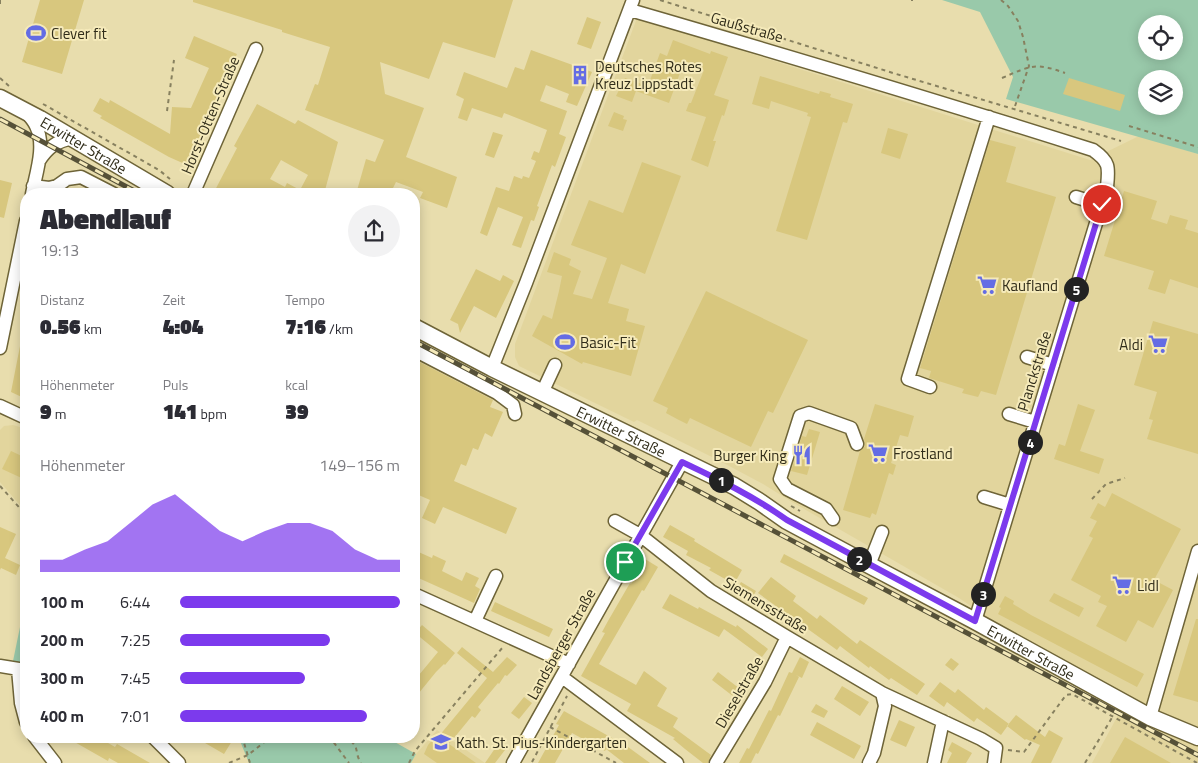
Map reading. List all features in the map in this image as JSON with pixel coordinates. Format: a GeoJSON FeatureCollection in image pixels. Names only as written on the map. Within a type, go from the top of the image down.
{"type":"FeatureCollection","features":[{"type":"Feature","properties":{"kind":"main road","name":"Erwitter Straße"},"geometry":{"type":"LineString","coordinates":[[6,93],[32,106],[73,138],[171,188]]}},
{"type":"Feature","properties":{"kind":"main road","name":"Erwitter Straße"},"geometry":{"type":"LineString","coordinates":[[420,329],[542,393],[734,486],[824,541],[1150,717],[1198,737]]}},
{"type":"Feature","properties":{"kind":"street","name":"Gaußstraße"},"geometry":{"type":"LineString","coordinates":[[492,368],[631,5],[1093,150],[1106,159]]}},
{"type":"Feature","properties":{"kind":"street","name":"Horst-Otten-Straße"},"geometry":{"type":"LineString","coordinates":[[196,188],[256,49]]}},
{"type":"Feature","properties":{"kind":"street"},"geometry":{"type":"LineString","coordinates":[[32,106],[39,134],[39,161],[33,188]]}},
{"type":"Feature","properties":{"kind":"street"},"geometry":{"type":"LineString","coordinates":[[930,387],[908,379],[989,117]]}},
{"type":"Feature","properties":{"kind":"street"},"geometry":{"type":"LineString","coordinates":[[39,161],[45,151],[52,146],[61,140],[73,138]]}},
{"type":"Feature","properties":{"kind":"street","name":"Planckstraße"},"geometry":{"type":"LineString","coordinates":[[975,621],[1108,187],[1109,171],[1106,159]]}},
{"type":"Feature","properties":{"kind":"street"},"geometry":{"type":"LineString","coordinates":[[49,188],[57,186],[67,179],[81,178],[102,188]]}},
{"type":"Feature","properties":{"kind":"street"},"geometry":{"type":"LineString","coordinates":[[1076,197],[1102,204]]}},
{"type":"Feature","properties":{"kind":"street"},"geometry":{"type":"LineString","coordinates":[[0,348],[20,268]]}},
{"type":"Feature","properties":{"kind":"street"},"geometry":{"type":"LineString","coordinates":[[420,353],[497,393],[513,405],[515,414]]}},
{"type":"Feature","properties":{"kind":"street"},"geometry":{"type":"LineString","coordinates":[[1027,357],[1053,365]]}},
{"type":"Feature","properties":{"kind":"street"},"geometry":{"type":"LineString","coordinates":[[542,393],[555,365]]}},
{"type":"Feature","properties":{"kind":"street"},"geometry":{"type":"LineString","coordinates":[[0,406],[20,415]]}},
{"type":"Feature","properties":{"kind":"street"},"geometry":{"type":"LineString","coordinates":[[824,541],[834,517],[826,509],[787,489],[780,479],[800,416],[809,413],[850,428],[858,444]]}},
{"type":"Feature","properties":{"kind":"street"},"geometry":{"type":"LineString","coordinates":[[1009,414],[1036,422]]}},
{"type":"Feature","properties":{"kind":"street","name":"Landsberger Straße"},"geometry":{"type":"LineString","coordinates":[[513,763],[682,462]]}},
{"type":"Feature","properties":{"kind":"street"},"geometry":{"type":"LineString","coordinates":[[984,497],[1010,505]]}},
{"type":"Feature","properties":{"kind":"street","name":"Siemensstraße"},"geometry":{"type":"LineString","coordinates":[[615,521],[640,535],[711,591],[882,693],[981,739],[996,748]]}},
{"type":"Feature","properties":{"kind":"street"},"geometry":{"type":"LineString","coordinates":[[869,565],[882,532]]}},
{"type":"Feature","properties":{"kind":"street"},"geometry":{"type":"LineString","coordinates":[[1150,717],[1198,551]]}},
{"type":"Feature","properties":{"kind":"street"},"geometry":{"type":"LineString","coordinates":[[475,621],[496,576]]}},
{"type":"Feature","properties":{"kind":"street"},"geometry":{"type":"LineString","coordinates":[[420,597],[569,664]]}},
{"type":"Feature","properties":{"kind":"street","name":"Dieselstraße"},"geometry":{"type":"LineString","coordinates":[[716,763],[765,682],[787,636]]}},
{"type":"Feature","properties":{"kind":"street"},"geometry":{"type":"LineString","coordinates":[[0,666],[20,670]]}},
{"type":"Feature","properties":{"kind":"street"},"geometry":{"type":"LineString","coordinates":[[562,677],[677,763]]}},
{"type":"Feature","properties":{"kind":"street"},"geometry":{"type":"LineString","coordinates":[[869,763],[874,753],[885,706],[882,693]]}},
{"type":"Feature","properties":{"kind":"street"},"geometry":{"type":"LineString","coordinates":[[934,763],[943,722]]}},
{"type":"Feature","properties":{"kind":"street"},"geometry":{"type":"LineString","coordinates":[[39,743],[55,763]]}},
{"type":"Feature","properties":{"kind":"street"},"geometry":{"type":"LineString","coordinates":[[159,743],[179,763]]}},
{"type":"Feature","properties":{"kind":"street"},"geometry":{"type":"LineString","coordinates":[[994,763],[996,748]]}},
{"type":"Feature","properties":{"kind":"path"},"geometry":{"type":"LineString","coordinates":[[660,0],[1121,142]]}},
{"type":"Feature","properties":{"kind":"path"},"geometry":{"type":"LineString","coordinates":[[1001,0],[1008,6],[1018,21],[1029,66],[1014,109]]}},
{"type":"Feature","properties":{"kind":"path"},"geometry":{"type":"LineString","coordinates":[[167,111],[174,60]]}},
{"type":"Feature","properties":{"kind":"path"},"geometry":{"type":"LineString","coordinates":[[1002,78],[1029,66],[1046,66],[1065,73]]}},
{"type":"Feature","properties":{"kind":"path"},"geometry":{"type":"LineString","coordinates":[[1,77],[6,93]]}},
{"type":"Feature","properties":{"kind":"path"},"geometry":{"type":"LineString","coordinates":[[32,106],[159,170],[171,188]]}},
{"type":"Feature","properties":{"kind":"path"},"geometry":{"type":"LineString","coordinates":[[1129,126],[1198,147]]}},
{"type":"Feature","properties":{"kind":"path"},"geometry":{"type":"LineString","coordinates":[[1092,499],[1106,484],[1125,478]]}},
{"type":"Feature","properties":{"kind":"path"},"geometry":{"type":"LineString","coordinates":[[0,486],[20,508]]}},
{"type":"Feature","properties":{"kind":"path"},"geometry":{"type":"LineString","coordinates":[[409,763],[416,751],[511,637]]}},
{"type":"Feature","properties":{"kind":"path"},"geometry":{"type":"LineString","coordinates":[[532,762],[572,685]]}},
{"type":"Feature","properties":{"kind":"path"},"geometry":{"type":"LineString","coordinates":[[996,748],[1024,752],[1066,696],[1072,694],[1196,763]]}},
{"type":"Feature","properties":{"kind":"path"},"geometry":{"type":"LineString","coordinates":[[1085,763],[1112,716]]}},
{"type":"Feature","properties":{"kind":"path"},"geometry":{"type":"LineString","coordinates":[[550,727],[616,763]]}},
{"type":"Feature","properties":{"kind":"path"},"geometry":{"type":"LineString","coordinates":[[244,743],[250,763]]}},
{"type":"Feature","properties":{"kind":"path"},"geometry":{"type":"LineString","coordinates":[[229,763],[248,755],[263,743]]}},
{"type":"Feature","properties":{"kind":"path"},"geometry":{"type":"LineString","coordinates":[[333,743],[349,763]]}},
{"type":"Feature","properties":{"kind":"path"},"geometry":{"type":"LineString","coordinates":[[354,743],[358,752],[358,759],[361,763]]}},
{"type":"Feature","properties":{"kind":"shaded area"},"geometry":{"type":"Polygon","coordinates":[[[637,18],[1090,160],[1139,136],[1198,154],[1198,763],[1092,763],[1122,708],[959,598],[763,484],[637,420],[634,422],[519,366],[515,357],[515,344],[637,18]]]}},
{"type":"Feature","properties":{"kind":"shaded area"},"geometry":{"type":"Polygon","coordinates":[[[13,425],[20,427],[20,505],[0,482],[0,430],[4,426],[13,425]]]}},
{"type":"Feature","properties":{"kind":"shaded area","name":"Kath. St. Pius-Kindergarten"},"geometry":{"type":"Polygon","coordinates":[[[437,730],[485,763],[411,763],[416,754],[437,730]]]}},
{"type":"Feature","properties":{"kind":"green space"},"geometry":{"type":"Polygon","coordinates":[[[942,0],[1198,0],[1198,154],[1006,99],[1013,77],[980,12],[942,0]]]}},
{"type":"Feature","properties":{"kind":"green space"},"geometry":{"type":"Polygon","coordinates":[[[20,627],[20,663],[13,661],[20,627]]]}},
{"type":"Feature","properties":{"kind":"green space"},"geometry":{"type":"Polygon","coordinates":[[[241,743],[396,743],[416,754],[411,763],[249,763],[241,743]]]}},
{"type":"Feature","properties":{"kind":"building"},"geometry":{"type":"Polygon","coordinates":[[[40,0],[84,0],[62,74],[22,62],[40,0]]]}},
{"type":"Feature","properties":{"kind":"building"},"geometry":{"type":"Polygon","coordinates":[[[193,0],[513,0],[495,58],[443,42],[429,79],[380,62],[385,94],[424,108],[406,157],[457,177],[447,208],[420,198],[423,192],[420,191],[420,188],[412,188],[396,182],[393,188],[358,188],[366,159],[375,162],[384,140],[305,110],[315,84],[318,85],[330,47],[193,2],[193,0]]]}},
{"type":"Feature","properties":{"kind":"building"},"geometry":{"type":"Polygon","coordinates":[[[587,17],[601,22],[591,49],[577,44],[587,17]]]}},
{"type":"Feature","properties":{"kind":"building"},"geometry":{"type":"Polygon","coordinates":[[[194,36],[237,54],[187,165],[169,157],[100,118],[102,116],[93,111],[100,98],[109,103],[110,100],[170,134],[172,107],[191,108],[209,68],[185,58],[194,36]]]}},
{"type":"Feature","properties":{"kind":"building"},"geometry":{"type":"Polygon","coordinates":[[[673,40],[710,54],[711,51],[728,57],[714,95],[729,100],[713,141],[716,141],[708,167],[691,160],[706,117],[686,111],[704,70],[684,62],[669,103],[636,91],[632,102],[616,96],[625,78],[645,85],[646,81],[649,83],[660,53],[667,56],[673,40]]]}},
{"type":"Feature","properties":{"kind":"building"},"geometry":{"type":"Polygon","coordinates":[[[531,50],[592,72],[577,106],[566,102],[569,94],[546,85],[540,101],[567,111],[559,134],[566,137],[555,167],[552,165],[537,206],[539,207],[534,221],[531,220],[521,248],[512,245],[523,217],[498,207],[487,236],[480,233],[496,187],[509,191],[514,176],[522,179],[523,176],[529,178],[536,161],[531,159],[534,151],[539,153],[547,130],[504,113],[502,118],[472,108],[467,121],[458,118],[464,99],[456,95],[464,72],[507,88],[515,67],[524,70],[531,50]]]}},
{"type":"Feature","properties":{"kind":"building"},"geometry":{"type":"Polygon","coordinates":[[[760,76],[819,94],[820,91],[831,94],[830,97],[853,104],[847,123],[843,122],[807,240],[776,231],[811,117],[807,116],[808,113],[771,101],[769,109],[752,104],[760,76]]]}},
{"type":"Feature","properties":{"kind":"building"},"geometry":{"type":"Polygon","coordinates":[[[1069,78],[1125,95],[1120,111],[1063,94],[1069,78]]]}},
{"type":"Feature","properties":{"kind":"building"},"geometry":{"type":"Polygon","coordinates":[[[257,104],[295,124],[298,120],[338,142],[326,188],[301,188],[308,175],[281,160],[270,179],[285,187],[287,183],[296,188],[216,188],[237,148],[234,146],[257,104]]]}},
{"type":"Feature","properties":{"kind":"building"},"geometry":{"type":"Polygon","coordinates":[[[614,112],[624,116],[623,119],[627,120],[623,131],[608,126],[614,112]]]}},
{"type":"Feature","properties":{"kind":"building"},"geometry":{"type":"Polygon","coordinates":[[[888,128],[908,134],[900,159],[881,153],[888,128]]]}},
{"type":"Feature","properties":{"kind":"building"},"geometry":{"type":"Polygon","coordinates":[[[493,132],[503,135],[494,158],[485,155],[493,132]]]}},
{"type":"Feature","properties":{"kind":"building","name":"Kaufland"},"geometry":{"type":"Polygon","coordinates":[[[990,140],[1016,147],[1006,182],[1056,197],[996,395],[981,391],[978,397],[962,393],[964,389],[929,378],[931,371],[920,368],[990,140]]]}},
{"type":"Feature","properties":{"kind":"building"},"geometry":{"type":"Polygon","coordinates":[[[642,162],[681,176],[645,274],[621,264],[608,303],[629,309],[626,321],[645,326],[631,376],[583,362],[582,364],[532,336],[543,315],[552,319],[562,276],[547,272],[554,252],[571,259],[569,265],[581,271],[573,294],[592,299],[607,258],[571,245],[589,200],[623,213],[642,162]]]}},
{"type":"Feature","properties":{"kind":"building"},"geometry":{"type":"Polygon","coordinates":[[[0,180],[12,183],[4,218],[0,217],[0,180]]]}},
{"type":"Feature","properties":{"kind":"building"},"geometry":{"type":"Polygon","coordinates":[[[1124,191],[1157,201],[1151,219],[1167,224],[1170,215],[1188,220],[1185,229],[1198,233],[1198,288],[1170,279],[1165,294],[1148,289],[1154,271],[1104,256],[1124,191]]]}},
{"type":"Feature","properties":{"kind":"building"},"geometry":{"type":"Polygon","coordinates":[[[476,269],[500,281],[503,275],[514,281],[496,318],[474,306],[460,333],[458,324],[450,320],[476,269]]]}},
{"type":"Feature","properties":{"kind":"building"},"geometry":{"type":"Polygon","coordinates":[[[706,291],[808,340],[773,413],[768,411],[751,447],[690,418],[687,424],[666,413],[668,408],[653,401],[706,291]]]}},
{"type":"Feature","properties":{"kind":"building"},"geometry":{"type":"Polygon","coordinates":[[[1153,321],[1198,334],[1198,454],[1147,439],[1153,420],[1149,419],[1157,392],[1134,385],[1153,321]]]}},
{"type":"Feature","properties":{"kind":"building"},"geometry":{"type":"Polygon","coordinates":[[[20,346],[20,396],[11,392],[20,346]]]}},
{"type":"Feature","properties":{"kind":"building"},"geometry":{"type":"Polygon","coordinates":[[[420,362],[493,400],[490,407],[503,412],[492,437],[485,433],[478,450],[473,448],[466,466],[461,464],[454,481],[517,508],[506,534],[443,507],[435,524],[422,518],[430,500],[420,496],[420,362]]]}},
{"type":"Feature","properties":{"kind":"building"},"geometry":{"type":"Polygon","coordinates":[[[875,404],[914,416],[908,437],[900,435],[891,463],[896,465],[893,475],[889,473],[876,515],[872,513],[870,518],[843,510],[860,451],[865,446],[864,439],[875,404]]]}},
{"type":"Feature","properties":{"kind":"building"},"geometry":{"type":"Polygon","coordinates":[[[1078,404],[1095,410],[1080,451],[1104,459],[1099,474],[1054,459],[1059,444],[1065,446],[1078,404]]]}},
{"type":"Feature","properties":{"kind":"building","name":"Burger King"},"geometry":{"type":"Polygon","coordinates":[[[809,429],[820,432],[807,475],[791,471],[802,436],[806,437],[809,429]]]}},
{"type":"Feature","properties":{"kind":"building"},"geometry":{"type":"Polygon","coordinates":[[[11,451],[20,455],[20,477],[2,469],[11,451]]]}},
{"type":"Feature","properties":{"kind":"building"},"geometry":{"type":"Polygon","coordinates":[[[1112,493],[1181,529],[1154,580],[1173,590],[1153,628],[1138,620],[1126,642],[1096,626],[1107,606],[1098,602],[1101,596],[1071,580],[1093,538],[1089,536],[1097,521],[1090,518],[1098,503],[1105,507],[1112,493]]]}},
{"type":"Feature","properties":{"kind":"building"},"geometry":{"type":"Polygon","coordinates":[[[670,525],[742,570],[734,584],[709,570],[711,568],[686,555],[688,551],[663,537],[670,525]]]}},
{"type":"Feature","properties":{"kind":"building"},"geometry":{"type":"Polygon","coordinates":[[[0,527],[16,534],[5,558],[20,565],[16,575],[1,568],[0,570],[0,527]]]}},
{"type":"Feature","properties":{"kind":"building"},"geometry":{"type":"Polygon","coordinates":[[[420,553],[432,558],[433,555],[446,561],[442,571],[462,581],[466,572],[479,578],[475,586],[480,589],[474,603],[420,579],[420,553]]]}},
{"type":"Feature","properties":{"kind":"building"},"geometry":{"type":"Polygon","coordinates":[[[784,554],[868,598],[864,605],[780,562],[784,554]]]}},
{"type":"Feature","properties":{"kind":"building"},"geometry":{"type":"Polygon","coordinates":[[[645,559],[658,567],[644,591],[642,590],[599,664],[636,685],[644,671],[667,688],[657,706],[678,718],[673,727],[711,755],[708,763],[703,763],[673,739],[675,738],[627,711],[631,704],[581,676],[605,633],[602,632],[608,621],[645,559]]]}},
{"type":"Feature","properties":{"kind":"building"},"geometry":{"type":"Polygon","coordinates":[[[771,577],[796,596],[793,601],[817,619],[820,615],[857,644],[860,640],[925,684],[917,695],[891,678],[889,680],[870,666],[869,668],[840,646],[837,650],[758,593],[771,577]]]}},
{"type":"Feature","properties":{"kind":"building"},"geometry":{"type":"Polygon","coordinates":[[[741,582],[756,591],[752,598],[736,590],[741,582]]]}},
{"type":"Feature","properties":{"kind":"building"},"geometry":{"type":"Polygon","coordinates":[[[1054,593],[1084,608],[1079,617],[1049,601],[1054,593]]]}},
{"type":"Feature","properties":{"kind":"building"},"geometry":{"type":"Polygon","coordinates":[[[670,594],[736,627],[737,625],[768,649],[762,657],[724,629],[719,637],[662,608],[670,594]]]}},
{"type":"Feature","properties":{"kind":"building"},"geometry":{"type":"Polygon","coordinates":[[[1005,596],[1014,601],[1013,604],[1031,615],[1144,674],[1137,687],[998,614],[1001,608],[999,607],[1005,596]]]}},
{"type":"Feature","properties":{"kind":"building"},"geometry":{"type":"Polygon","coordinates":[[[495,602],[553,629],[549,637],[491,611],[495,602]]]}},
{"type":"Feature","properties":{"kind":"building"},"geometry":{"type":"Polygon","coordinates":[[[1196,619],[1198,619],[1198,702],[1173,695],[1196,619]]]}},
{"type":"Feature","properties":{"kind":"building"},"geometry":{"type":"Polygon","coordinates":[[[422,625],[455,653],[420,692],[420,674],[438,652],[420,637],[420,627],[422,625]]]}},
{"type":"Feature","properties":{"kind":"building"},"geometry":{"type":"Polygon","coordinates":[[[462,647],[493,672],[507,657],[517,665],[507,676],[505,675],[478,707],[481,710],[475,718],[472,716],[449,744],[476,763],[437,763],[424,754],[428,745],[437,735],[439,736],[487,678],[457,653],[462,647]]]}},
{"type":"Feature","properties":{"kind":"building"},"geometry":{"type":"Polygon","coordinates":[[[800,657],[809,662],[802,678],[796,675],[799,677],[780,716],[778,715],[758,754],[756,753],[751,763],[739,763],[747,748],[749,749],[769,710],[771,711],[789,672],[792,673],[800,657]]]}},
{"type":"Feature","properties":{"kind":"building"},"geometry":{"type":"Polygon","coordinates":[[[951,658],[959,664],[953,671],[945,665],[951,658]]]}},
{"type":"Feature","properties":{"kind":"building"},"geometry":{"type":"Polygon","coordinates":[[[718,672],[744,692],[738,700],[712,680],[718,672]]]}},
{"type":"Feature","properties":{"kind":"building"},"geometry":{"type":"Polygon","coordinates":[[[940,682],[955,693],[958,689],[984,710],[986,707],[1009,724],[1001,735],[977,718],[974,722],[947,702],[944,707],[929,696],[940,682]]]}},
{"type":"Feature","properties":{"kind":"building"},"geometry":{"type":"Polygon","coordinates":[[[842,686],[869,702],[860,716],[834,699],[842,686]]]}},
{"type":"Feature","properties":{"kind":"building"},"geometry":{"type":"Polygon","coordinates":[[[524,697],[532,703],[519,719],[511,713],[524,697]]]}},
{"type":"Feature","properties":{"kind":"building"},"geometry":{"type":"Polygon","coordinates":[[[816,704],[828,711],[824,718],[811,712],[816,704]]]}},
{"type":"Feature","properties":{"kind":"building"},"geometry":{"type":"Polygon","coordinates":[[[564,711],[628,747],[650,763],[624,763],[606,749],[605,751],[572,733],[555,763],[538,763],[559,725],[556,724],[564,711]]]}},
{"type":"Feature","properties":{"kind":"building"},"geometry":{"type":"Polygon","coordinates":[[[1016,715],[1045,737],[1049,730],[1063,738],[1051,763],[1031,763],[1040,745],[1025,740],[1007,726],[1016,715]]]}},
{"type":"Feature","properties":{"kind":"building"},"geometry":{"type":"Polygon","coordinates":[[[899,720],[915,727],[906,747],[890,740],[899,720]]]}},
{"type":"Feature","properties":{"kind":"building"},"geometry":{"type":"Polygon","coordinates":[[[817,722],[861,746],[854,759],[810,735],[817,722]]]}},
{"type":"Feature","properties":{"kind":"building"},"geometry":{"type":"Polygon","coordinates":[[[1125,737],[1171,763],[1110,763],[1125,737]]]}},
{"type":"Feature","properties":{"kind":"building"},"geometry":{"type":"Polygon","coordinates":[[[952,742],[972,753],[966,763],[947,763],[952,753],[948,750],[952,742]]]}},
{"type":"Feature","properties":{"kind":"building"},"geometry":{"type":"Polygon","coordinates":[[[76,743],[108,743],[115,747],[117,744],[150,763],[118,763],[109,758],[108,761],[76,743]]]}},
{"type":"Feature","properties":{"kind":"building"},"geometry":{"type":"Polygon","coordinates":[[[205,743],[231,743],[224,754],[205,743]]]}},
{"type":"Feature","properties":{"kind":"building"},"geometry":{"type":"Polygon","coordinates":[[[498,744],[505,750],[495,763],[485,763],[498,744]]]}},
{"type":"Feature","properties":{"kind":"railway"},"geometry":{"type":"LineString","coordinates":[[0,119],[129,188]]}},
{"type":"Feature","properties":{"kind":"railway"},"geometry":{"type":"LineString","coordinates":[[420,344],[1198,755]]}},
{"type":"Feature","properties":{"kind":"place","name":"Clever fit"},"geometry":{"type":"Point","coordinates":[36,33]}},
{"type":"Feature","properties":{"kind":"place","name":"Deutsches Rotes Kreuz Lippstadt"},"geometry":{"type":"Point","coordinates":[580,75]}},
{"type":"Feature","properties":{"kind":"place","name":"Kaufland"},"geometry":{"type":"Point","coordinates":[987,285]}},
{"type":"Feature","properties":{"kind":"place","name":"Basic-Fit"},"geometry":{"type":"Point","coordinates":[565,342]}},
{"type":"Feature","properties":{"kind":"place","name":"Aldi"},"geometry":{"type":"Point","coordinates":[1158,344]}},
{"type":"Feature","properties":{"kind":"place","name":"Frostland"},"geometry":{"type":"Point","coordinates":[878,453]}},
{"type":"Feature","properties":{"kind":"place","name":"Burger King"},"geometry":{"type":"Point","coordinates":[802,455]}},
{"type":"Feature","properties":{"kind":"place","name":"Lidl"},"geometry":{"type":"Point","coordinates":[1122,585]}},
{"type":"Feature","properties":{"kind":"place","name":"Kath. St. Pius-Kindergarten"},"geometry":{"type":"Point","coordinates":[441,742]}},
{"type":"Feature","properties":{"kind":"route"},"geometry":{"type":"LineString","coordinates":[[625,562],[682,462],[734,486],[787,520],[975,621],[1102,204]]}}]}
